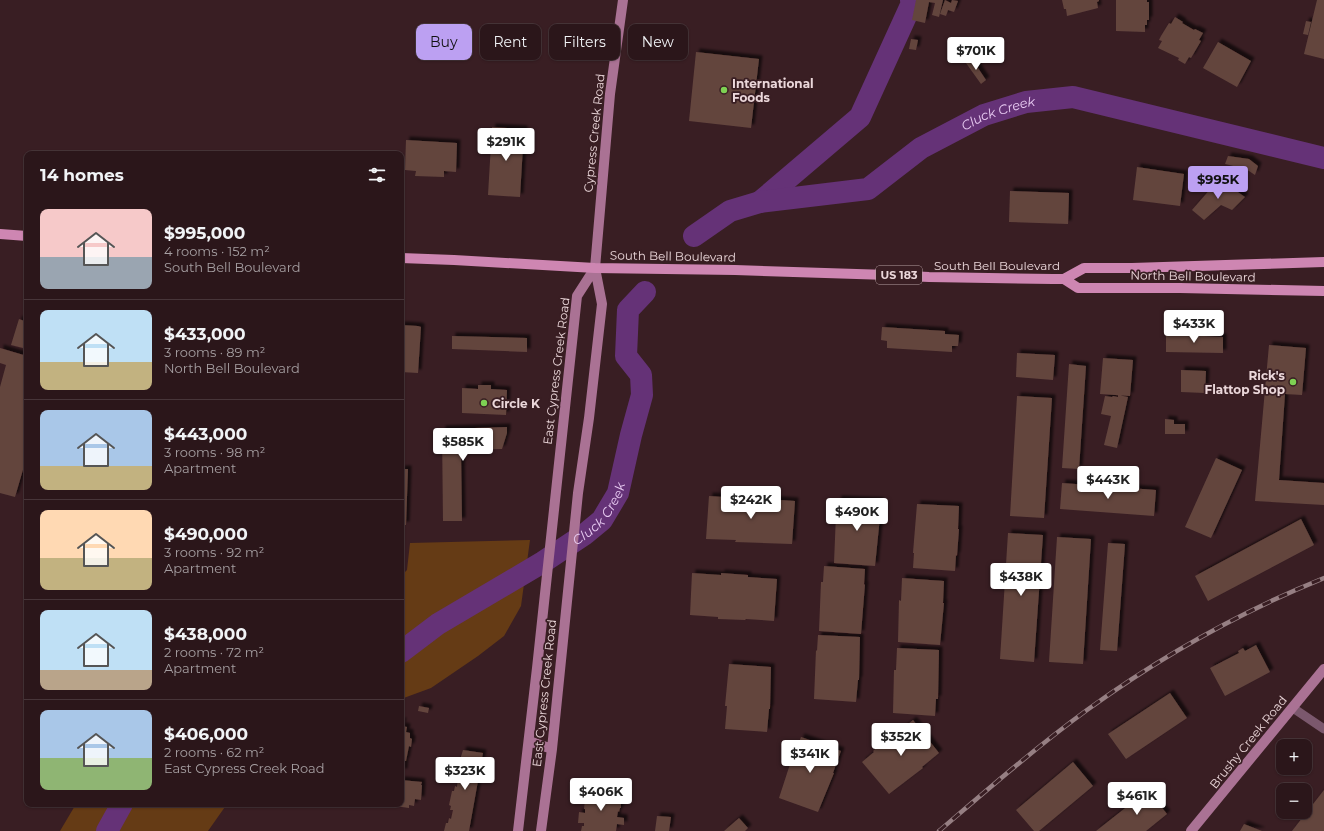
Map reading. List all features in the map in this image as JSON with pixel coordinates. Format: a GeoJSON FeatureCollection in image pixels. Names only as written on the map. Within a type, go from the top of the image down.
{"type":"FeatureCollection","features":[{"type":"Feature","properties":{"kind":"main road","name":"Cypress Creek Road"},"geometry":{"type":"LineString","coordinates":[[594,268],[610,94],[623,0]]}},
{"type":"Feature","properties":{"kind":"main road"},"geometry":{"type":"LineString","coordinates":[[0,234],[24,236]]}},
{"type":"Feature","properties":{"kind":"main road","name":"US 183"},"geometry":{"type":"LineString","coordinates":[[404,258],[594,268]]}},
{"type":"Feature","properties":{"kind":"main road","name":"South Bell Boulevard"},"geometry":{"type":"LineString","coordinates":[[594,268],[735,270],[888,275],[929,278],[1064,279],[1084,268],[1324,262]]}},
{"type":"Feature","properties":{"kind":"main road","name":"East Cypress Creek Road"},"geometry":{"type":"LineString","coordinates":[[541,831],[552,748],[570,562],[578,493],[590,418],[602,304],[594,268]]}},
{"type":"Feature","properties":{"kind":"main road","name":"East Cypress Creek Road"},"geometry":{"type":"LineString","coordinates":[[518,831],[577,296],[594,268]]}},
{"type":"Feature","properties":{"kind":"main road","name":"North Bell Boulevard"},"geometry":{"type":"LineString","coordinates":[[1064,279],[1078,288],[1180,288],[1324,291]]}},
{"type":"Feature","properties":{"kind":"main road","name":"Brushy Creek Road"},"geometry":{"type":"LineString","coordinates":[[1191,831],[1324,669]]}},
{"type":"Feature","properties":{"kind":"main road"},"geometry":{"type":"LineString","coordinates":[[529,741],[552,748]]}},
{"type":"Feature","properties":{"kind":"street"},"geometry":{"type":"LineString","coordinates":[[1293,708],[1324,729]]}},
{"type":"Feature","properties":{"kind":"shaded area"},"geometry":{"type":"Polygon","coordinates":[[[530,540],[521,606],[504,636],[478,656],[431,688],[404,698],[404,573],[407,570],[410,543],[530,540]]]}},
{"type":"Feature","properties":{"kind":"shaded area"},"geometry":{"type":"Polygon","coordinates":[[[74,807],[225,807],[208,831],[60,831],[74,807]]]}},
{"type":"Feature","properties":{"kind":"building"},"geometry":{"type":"Polygon","coordinates":[[[916,0],[943,0],[939,17],[932,15],[935,3],[929,2],[925,23],[912,20],[916,0]]]}},
{"type":"Feature","properties":{"kind":"building"},"geometry":{"type":"Polygon","coordinates":[[[945,0],[951,3],[952,0],[958,1],[954,12],[948,10],[946,16],[940,14],[945,0]]]}},
{"type":"Feature","properties":{"kind":"building"},"geometry":{"type":"Polygon","coordinates":[[[1062,0],[1099,1],[1097,2],[1098,8],[1067,16],[1062,0]]]}},
{"type":"Feature","properties":{"kind":"building"},"geometry":{"type":"Polygon","coordinates":[[[1116,0],[1147,0],[1147,2],[1149,2],[1149,20],[1147,20],[1147,25],[1145,25],[1145,32],[1116,31],[1116,0]]]}},
{"type":"Feature","properties":{"kind":"building"},"geometry":{"type":"Polygon","coordinates":[[[1317,0],[1324,0],[1324,59],[1304,54],[1317,0]]]}},
{"type":"Feature","properties":{"kind":"building"},"geometry":{"type":"Polygon","coordinates":[[[1175,17],[1194,30],[1195,29],[1203,33],[1199,40],[1201,41],[1191,58],[1189,57],[1185,64],[1178,60],[1179,58],[1158,48],[1162,41],[1159,40],[1161,36],[1169,23],[1171,24],[1175,17]]]}},
{"type":"Feature","properties":{"kind":"building"},"geometry":{"type":"Polygon","coordinates":[[[1306,21],[1311,22],[1308,35],[1303,34],[1306,21]]]}},
{"type":"Feature","properties":{"kind":"building"},"geometry":{"type":"Polygon","coordinates":[[[911,39],[918,40],[916,50],[909,49],[911,39]]]}},
{"type":"Feature","properties":{"kind":"building"},"geometry":{"type":"Polygon","coordinates":[[[1218,42],[1251,61],[1237,87],[1203,68],[1218,42]]]}},
{"type":"Feature","properties":{"kind":"building","name":"International Foods"},"geometry":{"type":"Polygon","coordinates":[[[696,52],[759,59],[751,128],[689,121],[696,52]]]}},
{"type":"Feature","properties":{"kind":"building"},"geometry":{"type":"Polygon","coordinates":[[[972,59],[986,80],[981,84],[966,63],[972,59]]]}},
{"type":"Feature","properties":{"kind":"building"},"geometry":{"type":"Polygon","coordinates":[[[492,127],[524,129],[520,197],[488,195],[492,127]]]}},
{"type":"Feature","properties":{"kind":"building"},"geometry":{"type":"Polygon","coordinates":[[[406,140],[457,143],[456,172],[444,171],[444,177],[415,176],[416,171],[405,170],[406,140]]]}},
{"type":"Feature","properties":{"kind":"building"},"geometry":{"type":"Polygon","coordinates":[[[1228,156],[1249,159],[1258,166],[1255,175],[1246,169],[1225,164],[1228,156]]]}},
{"type":"Feature","properties":{"kind":"building"},"geometry":{"type":"Polygon","coordinates":[[[1137,167],[1184,174],[1180,206],[1133,200],[1137,167]]]}},
{"type":"Feature","properties":{"kind":"building"},"geometry":{"type":"Polygon","coordinates":[[[1219,179],[1245,197],[1232,210],[1221,205],[1204,220],[1192,210],[1219,179]]]}},
{"type":"Feature","properties":{"kind":"building"},"geometry":{"type":"Polygon","coordinates":[[[1010,191],[1069,193],[1068,224],[1009,222],[1010,191]]]}},
{"type":"Feature","properties":{"kind":"building"},"geometry":{"type":"Polygon","coordinates":[[[19,319],[24,321],[24,348],[11,345],[19,319]]]}},
{"type":"Feature","properties":{"kind":"building"},"geometry":{"type":"Polygon","coordinates":[[[404,325],[421,327],[418,373],[404,372],[404,325]]]}},
{"type":"Feature","properties":{"kind":"building"},"geometry":{"type":"Polygon","coordinates":[[[882,327],[945,331],[945,334],[959,335],[958,346],[952,346],[952,352],[887,348],[887,341],[881,340],[882,327]]]}},
{"type":"Feature","properties":{"kind":"building"},"geometry":{"type":"Polygon","coordinates":[[[1166,334],[1223,337],[1223,353],[1166,352],[1166,334]]]}},
{"type":"Feature","properties":{"kind":"building"},"geometry":{"type":"Polygon","coordinates":[[[452,336],[527,338],[527,352],[452,349],[452,336]]]}},
{"type":"Feature","properties":{"kind":"building"},"geometry":{"type":"Polygon","coordinates":[[[1269,345],[1306,348],[1302,395],[1285,394],[1279,480],[1324,483],[1324,505],[1255,501],[1269,345]]]}},
{"type":"Feature","properties":{"kind":"building"},"geometry":{"type":"Polygon","coordinates":[[[0,348],[24,355],[24,466],[15,497],[0,493],[0,387],[6,365],[0,363],[0,348]]]}},
{"type":"Feature","properties":{"kind":"building"},"geometry":{"type":"Polygon","coordinates":[[[1017,353],[1055,355],[1053,380],[1016,377],[1017,353]]]}},
{"type":"Feature","properties":{"kind":"building"},"geometry":{"type":"Polygon","coordinates":[[[1103,358],[1133,360],[1130,396],[1100,394],[1103,358]]]}},
{"type":"Feature","properties":{"kind":"building"},"geometry":{"type":"Polygon","coordinates":[[[1069,364],[1086,366],[1079,469],[1062,468],[1069,364]]]}},
{"type":"Feature","properties":{"kind":"building"},"geometry":{"type":"Polygon","coordinates":[[[1181,370],[1206,371],[1205,393],[1181,392],[1181,370]]]}},
{"type":"Feature","properties":{"kind":"building","name":"Circle K"},"geometry":{"type":"Polygon","coordinates":[[[478,385],[491,385],[491,389],[507,390],[506,415],[462,413],[462,388],[478,389],[478,385]]]}},
{"type":"Feature","properties":{"kind":"building"},"geometry":{"type":"Polygon","coordinates":[[[1118,395],[1128,397],[1117,448],[1104,445],[1111,416],[1101,414],[1105,396],[1118,397],[1118,395]]]}},
{"type":"Feature","properties":{"kind":"building"},"geometry":{"type":"Polygon","coordinates":[[[1017,396],[1052,398],[1044,518],[1010,516],[1017,396]]]}},
{"type":"Feature","properties":{"kind":"building"},"geometry":{"type":"Polygon","coordinates":[[[1165,419],[1174,420],[1174,424],[1185,424],[1185,434],[1165,434],[1165,419]]]}},
{"type":"Feature","properties":{"kind":"building"},"geometry":{"type":"Polygon","coordinates":[[[507,427],[507,433],[502,449],[461,450],[462,521],[443,521],[442,429],[507,427]]]}},
{"type":"Feature","properties":{"kind":"building"},"geometry":{"type":"Polygon","coordinates":[[[1216,458],[1242,470],[1211,538],[1185,527],[1216,458]]]}},
{"type":"Feature","properties":{"kind":"building"},"geometry":{"type":"Polygon","coordinates":[[[404,469],[408,469],[406,525],[404,525],[404,469]]]}},
{"type":"Feature","properties":{"kind":"building"},"geometry":{"type":"Polygon","coordinates":[[[1062,483],[1156,490],[1154,516],[1060,509],[1062,483]]]}},
{"type":"Feature","properties":{"kind":"building"},"geometry":{"type":"Polygon","coordinates":[[[709,496],[739,498],[739,496],[795,501],[792,544],[735,542],[736,540],[706,539],[709,496]]]}},
{"type":"Feature","properties":{"kind":"building"},"geometry":{"type":"Polygon","coordinates":[[[838,499],[880,501],[880,517],[875,566],[834,563],[838,499]]]}},
{"type":"Feature","properties":{"kind":"building"},"geometry":{"type":"Polygon","coordinates":[[[917,504],[959,506],[959,529],[955,571],[913,568],[917,504]]]}},
{"type":"Feature","properties":{"kind":"building"},"geometry":{"type":"Polygon","coordinates":[[[1301,519],[1314,545],[1208,601],[1195,576],[1301,519]]]}},
{"type":"Feature","properties":{"kind":"building"},"geometry":{"type":"Polygon","coordinates":[[[1008,533],[1043,535],[1034,662],[1000,659],[1008,533]]]}},
{"type":"Feature","properties":{"kind":"building"},"geometry":{"type":"Polygon","coordinates":[[[1057,537],[1091,539],[1083,664],[1049,662],[1057,537]]]}},
{"type":"Feature","properties":{"kind":"building"},"geometry":{"type":"Polygon","coordinates":[[[1108,543],[1125,544],[1117,651],[1100,650],[1108,543]]]}},
{"type":"Feature","properties":{"kind":"building"},"geometry":{"type":"Polygon","coordinates":[[[824,566],[865,569],[861,634],[819,631],[821,582],[823,582],[824,566]]]}},
{"type":"Feature","properties":{"kind":"building"},"geometry":{"type":"Polygon","coordinates":[[[692,573],[721,575],[721,573],[777,579],[774,621],[718,619],[718,617],[690,615],[692,573]]]}},
{"type":"Feature","properties":{"kind":"building"},"geometry":{"type":"Polygon","coordinates":[[[902,578],[944,581],[944,603],[940,645],[898,642],[899,600],[901,601],[902,578]]]}},
{"type":"Feature","properties":{"kind":"building"},"geometry":{"type":"Polygon","coordinates":[[[818,635],[860,637],[859,680],[856,702],[814,699],[818,635]]]}},
{"type":"Feature","properties":{"kind":"building"},"geometry":{"type":"Polygon","coordinates":[[[1256,645],[1270,672],[1225,696],[1210,668],[1239,653],[1238,651],[1243,648],[1245,651],[1256,645]]]}},
{"type":"Feature","properties":{"kind":"building"},"geometry":{"type":"Polygon","coordinates":[[[897,648],[939,650],[938,699],[936,699],[935,716],[893,713],[894,670],[896,670],[897,648]]]}},
{"type":"Feature","properties":{"kind":"building"},"geometry":{"type":"Polygon","coordinates":[[[729,664],[771,667],[770,709],[767,732],[725,729],[727,706],[725,706],[729,664]]]}},
{"type":"Feature","properties":{"kind":"building"},"geometry":{"type":"Polygon","coordinates":[[[1170,693],[1187,718],[1126,759],[1108,734],[1170,693]]]}},
{"type":"Feature","properties":{"kind":"building"},"geometry":{"type":"Polygon","coordinates":[[[419,706],[429,708],[428,713],[418,711],[419,706]]]}},
{"type":"Feature","properties":{"kind":"building"},"geometry":{"type":"Polygon","coordinates":[[[913,720],[939,753],[922,767],[923,768],[889,794],[862,762],[874,752],[873,751],[913,720]]]}},
{"type":"Feature","properties":{"kind":"building"},"geometry":{"type":"Polygon","coordinates":[[[404,726],[407,727],[406,732],[410,733],[410,738],[412,739],[411,747],[409,746],[404,772],[404,726]]]}},
{"type":"Feature","properties":{"kind":"building"},"geometry":{"type":"Polygon","coordinates":[[[801,737],[841,751],[834,773],[818,812],[779,798],[792,758],[801,737]]]}},
{"type":"Feature","properties":{"kind":"building"},"geometry":{"type":"Polygon","coordinates":[[[463,750],[483,753],[469,831],[444,831],[446,823],[448,823],[449,818],[451,819],[453,810],[450,810],[451,806],[449,805],[452,791],[454,791],[455,786],[457,787],[458,778],[456,778],[457,774],[455,774],[458,759],[460,760],[463,750]]]}},
{"type":"Feature","properties":{"kind":"building"},"geometry":{"type":"Polygon","coordinates":[[[1073,762],[1093,786],[1039,831],[1034,831],[1016,810],[1073,762]]]}},
{"type":"Feature","properties":{"kind":"building"},"geometry":{"type":"Polygon","coordinates":[[[404,780],[422,782],[421,800],[415,799],[414,806],[409,805],[409,808],[402,807],[404,807],[404,780]]]}},
{"type":"Feature","properties":{"kind":"building"},"geometry":{"type":"Polygon","coordinates":[[[1148,790],[1167,814],[1146,831],[1096,831],[1148,790]]]}},
{"type":"Feature","properties":{"kind":"building"},"geometry":{"type":"Polygon","coordinates":[[[1324,790],[1324,831],[1292,831],[1301,819],[1312,819],[1312,805],[1324,790]]]}},
{"type":"Feature","properties":{"kind":"building"},"geometry":{"type":"Polygon","coordinates":[[[586,791],[621,795],[621,808],[619,812],[618,811],[617,817],[624,818],[624,825],[617,824],[616,831],[581,831],[584,823],[578,823],[579,812],[585,813],[586,791]]]}},
{"type":"Feature","properties":{"kind":"building"},"geometry":{"type":"Polygon","coordinates":[[[657,816],[671,817],[669,831],[655,831],[657,816]]]}},
{"type":"Feature","properties":{"kind":"building"},"geometry":{"type":"Polygon","coordinates":[[[739,818],[748,828],[745,831],[724,831],[739,818]]]}},
{"type":"Feature","properties":{"kind":"building"},"geometry":{"type":"Polygon","coordinates":[[[1244,824],[1262,831],[1240,831],[1244,824]]]}},
{"type":"Feature","properties":{"kind":"waterway"},"geometry":{"type":"LineString","coordinates":[[760,202],[860,117],[912,3],[911,0]]}},
{"type":"Feature","properties":{"kind":"waterway","name":"Cluck Creek"},"geometry":{"type":"LineString","coordinates":[[694,236],[730,211],[760,202],[868,189],[921,148],[984,115],[1026,102],[1073,97],[1324,158]]}},
{"type":"Feature","properties":{"kind":"waterway","name":"Cluck Creek"},"geometry":{"type":"LineString","coordinates":[[404,650],[438,624],[543,562],[585,534],[602,520],[618,493],[642,395],[641,375],[626,356],[628,310],[645,292]]}},
{"type":"Feature","properties":{"kind":"waterway","name":"Cluck Creek"},"geometry":{"type":"LineString","coordinates":[[107,831],[120,807]]}},
{"type":"Feature","properties":{"kind":"railway"},"geometry":{"type":"LineString","coordinates":[[939,831],[1049,739],[1087,710],[1143,672],[1231,621],[1293,591],[1324,578]]}},
{"type":"Feature","properties":{"kind":"place","name":"International Foods"},"geometry":{"type":"Point","coordinates":[724,90]}},
{"type":"Feature","properties":{"kind":"place","name":"Rick's Flattop Shop"},"geometry":{"type":"Point","coordinates":[1293,382]}},
{"type":"Feature","properties":{"kind":"place","name":"Circle K"},"geometry":{"type":"Point","coordinates":[484,403]}}]}
